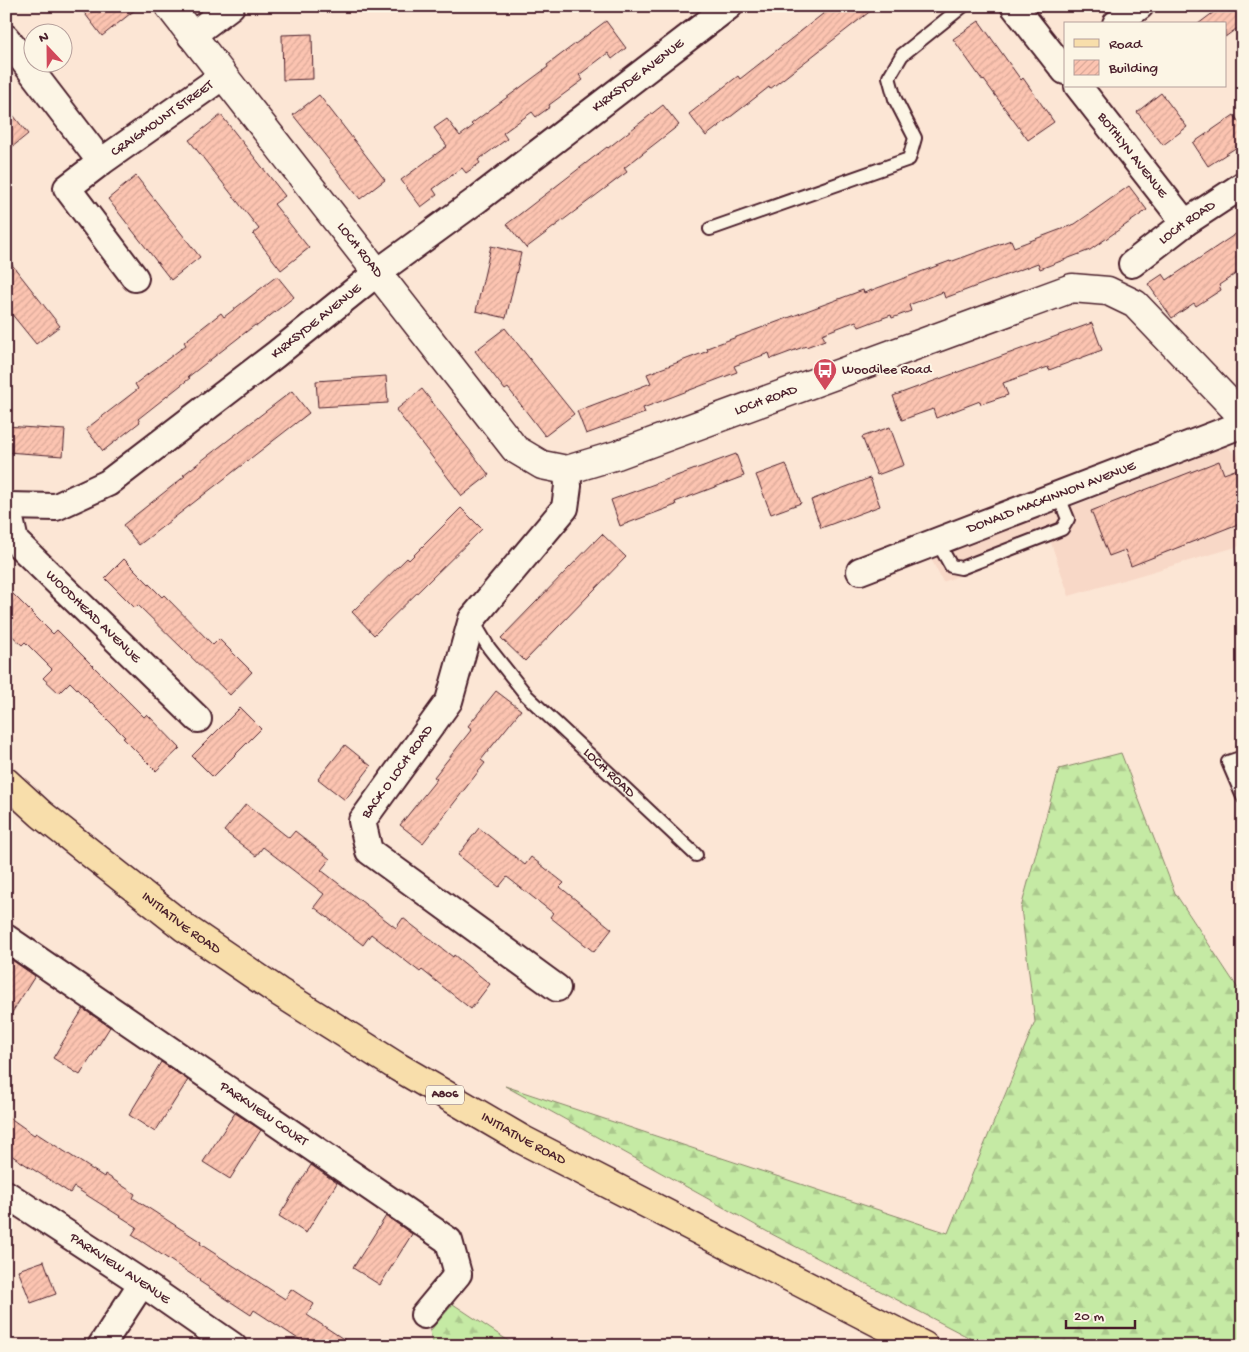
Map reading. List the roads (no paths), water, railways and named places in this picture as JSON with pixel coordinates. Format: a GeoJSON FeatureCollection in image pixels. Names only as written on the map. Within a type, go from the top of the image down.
{"type":"FeatureCollection","features":[{"type":"Feature","properties":{"kind":"main road","name":"INITIATIVE ROAD"},"geometry":{"type":"LineString","coordinates":[[6,782],[41,814],[185,928],[279,992],[398,1067],[523,1140],[924,1346]]}},
{"type":"Feature","properties":{"kind":"street","name":"LOCH ROAD"},"geometry":{"type":"LineString","coordinates":[[169,6],[515,449],[542,466],[567,470],[616,455],[1072,288],[1108,291],[1135,304],[1243,417]]}},
{"type":"Feature","properties":{"kind":"street"},"geometry":{"type":"LineString","coordinates":[[191,36],[231,6]]}},
{"type":"Feature","properties":{"kind":"street","name":"KIRKSYDE AVENUE"},"geometry":{"type":"LineString","coordinates":[[7,505],[56,506],[108,483],[275,355],[378,272],[478,199],[729,6]]}},
{"type":"Feature","properties":{"kind":"street"},"geometry":{"type":"LineString","coordinates":[[1014,6],[1064,65]]}},
{"type":"Feature","properties":{"kind":"street"},"geometry":{"type":"LineString","coordinates":[[1119,22],[1140,6]]}},
{"type":"Feature","properties":{"kind":"street"},"geometry":{"type":"LineString","coordinates":[[6,38],[101,162]]}},
{"type":"Feature","properties":{"kind":"street","name":"CRAIGMOUNT STREET"},"geometry":{"type":"LineString","coordinates":[[135,278],[67,188],[223,76]]}},
{"type":"Feature","properties":{"kind":"street","name":"BOTHLYN AVENUE"},"geometry":{"type":"LineString","coordinates":[[1080,88],[1185,223]]}},
{"type":"Feature","properties":{"kind":"street","name":"LOCH ROAD"},"geometry":{"type":"LineString","coordinates":[[1132,264],[1185,223],[1243,186]]}},
{"type":"Feature","properties":{"kind":"street","name":"DONALD MACKINNON AVENUE"},"geometry":{"type":"LineString","coordinates":[[860,571],[1243,424]]}},
{"type":"Feature","properties":{"kind":"street"},"geometry":{"type":"LineString","coordinates":[[472,619],[565,508],[568,486],[567,470]]}},
{"type":"Feature","properties":{"kind":"street","name":"WOODHEAD AVENUE"},"geometry":{"type":"LineString","coordinates":[[7,505],[15,541],[198,719]]}},
{"type":"Feature","properties":{"kind":"street","name":"BACK O LOCH ROAD"},"geometry":{"type":"LineString","coordinates":[[472,619],[449,701],[362,821],[369,851],[557,988]]}},
{"type":"Feature","properties":{"kind":"street","name":"PARKVIEW COURT"},"geometry":{"type":"LineString","coordinates":[[6,938],[449,1241],[458,1274],[424,1315]]}},
{"type":"Feature","properties":{"kind":"street","name":"PARKVIEW AVENUE"},"geometry":{"type":"LineString","coordinates":[[6,1194],[234,1346]]}},
{"type":"Feature","properties":{"kind":"street"},"geometry":{"type":"LineString","coordinates":[[100,1346],[142,1283]]}},
{"type":"Feature","properties":{"kind":"lane"},"geometry":{"type":"LineString","coordinates":[[710,229],[909,159],[916,138],[895,99],[889,77],[902,55],[963,6]]}},
{"type":"Feature","properties":{"kind":"lane","name":"LOCH ROAD"},"geometry":{"type":"LineString","coordinates":[[472,619],[489,648],[527,696],[696,855]]}},
{"type":"Feature","properties":{"kind":"lane"},"geometry":{"type":"LineString","coordinates":[[1243,757],[1228,762],[1243,797]]}},
{"type":"Feature","properties":{"kind":"place","name":"Woodilee Road"},"geometry":{"type":"Point","coordinates":[825,391]}}]}
